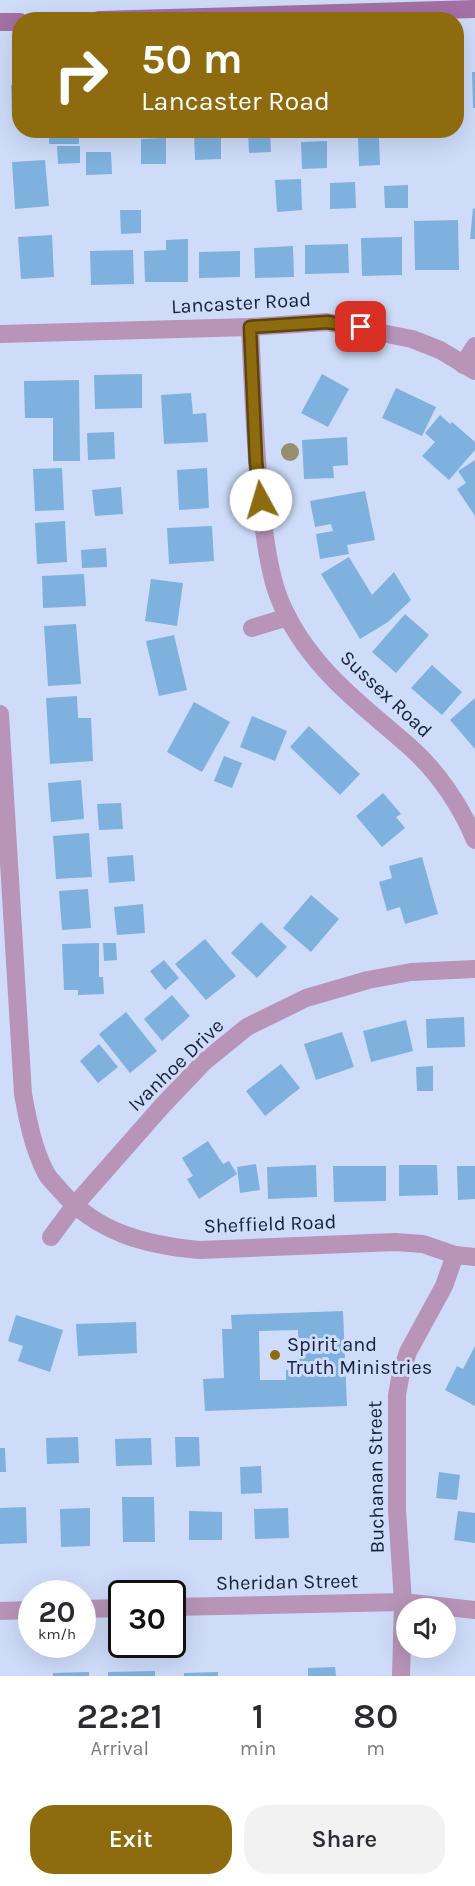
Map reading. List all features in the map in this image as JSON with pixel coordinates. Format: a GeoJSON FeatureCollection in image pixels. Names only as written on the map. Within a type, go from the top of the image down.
{"type":"FeatureCollection","features":[{"type":"Feature","properties":{"kind":"street"},"geometry":{"type":"LineString","coordinates":[[310,12],[469,6]]}},
{"type":"Feature","properties":{"kind":"street","name":"Lancaster Road"},"geometry":{"type":"LineString","coordinates":[[0,334],[250,327],[327,322],[412,339],[440,350],[469,368]]}},
{"type":"Feature","properties":{"kind":"street","name":"Sussex Road"},"geometry":{"type":"LineString","coordinates":[[250,327],[256,462],[265,538],[278,597],[300,637],[326,670],[366,711],[412,748],[443,784],[458,806],[475,840]]}},
{"type":"Feature","properties":{"kind":"street"},"geometry":{"type":"LineString","coordinates":[[469,368],[475,346]]}},
{"type":"Feature","properties":{"kind":"street"},"geometry":{"type":"LineString","coordinates":[[252,628],[288,617]]}},
{"type":"Feature","properties":{"kind":"street","name":"Sheffield Road"},"geometry":{"type":"LineString","coordinates":[[0,714],[22,1094],[30,1132],[47,1174],[74,1206],[132,1239],[172,1247],[199,1250],[395,1242],[423,1244],[455,1254],[475,1257]]}},
{"type":"Feature","properties":{"kind":"street","name":"Ivanhoe Drive"},"geometry":{"type":"LineString","coordinates":[[51,1237],[74,1206],[204,1062],[247,1027],[306,998],[368,980],[411,972],[475,969]]}},
{"type":"Feature","properties":{"kind":"street","name":"Buchanan Street"},"geometry":{"type":"LineString","coordinates":[[403,1598],[397,1510],[397,1395],[400,1373],[408,1352],[444,1286],[455,1254]]}},
{"type":"Feature","properties":{"kind":"street","name":"Sheridan Street"},"geometry":{"type":"LineString","coordinates":[[186,1607],[396,1602]]}},
{"type":"Feature","properties":{"kind":"street","name":"Sheridan Street"},"geometry":{"type":"LineString","coordinates":[[456,1608],[475,1610]]}},
{"type":"Feature","properties":{"kind":"street"},"geometry":{"type":"LineString","coordinates":[[0,1611],[18,1610]]}},
{"type":"Feature","properties":{"kind":"street","name":"Buchanan Street"},"geometry":{"type":"LineString","coordinates":[[401,1658],[401,1676]]}},
{"type":"Feature","properties":{"kind":"building"},"geometry":{"type":"Polygon","coordinates":[[[472,72],[475,72],[475,108],[473,108],[472,72]]]}},
{"type":"Feature","properties":{"kind":"building"},"geometry":{"type":"Polygon","coordinates":[[[49,138],[79,138],[79,144],[49,144],[49,138]]]}},
{"type":"Feature","properties":{"kind":"building"},"geometry":{"type":"Polygon","coordinates":[[[166,138],[166,164],[141,164],[141,139],[166,138]]]}},
{"type":"Feature","properties":{"kind":"building"},"geometry":{"type":"Polygon","coordinates":[[[194,138],[221,138],[221,159],[195,160],[194,138]]]}},
{"type":"Feature","properties":{"kind":"building"},"geometry":{"type":"Polygon","coordinates":[[[248,138],[270,138],[271,152],[249,153],[248,138]]]}},
{"type":"Feature","properties":{"kind":"building"},"geometry":{"type":"Polygon","coordinates":[[[358,138],[379,138],[380,165],[359,166],[358,138]]]}},
{"type":"Feature","properties":{"kind":"building"},"geometry":{"type":"Polygon","coordinates":[[[327,141],[327,168],[302,169],[301,142],[327,141]]]}},
{"type":"Feature","properties":{"kind":"building"},"geometry":{"type":"Polygon","coordinates":[[[57,146],[80,146],[80,163],[58,164],[57,146]]]}},
{"type":"Feature","properties":{"kind":"building"},"geometry":{"type":"Polygon","coordinates":[[[86,152],[111,152],[112,174],[86,175],[86,152]]]}},
{"type":"Feature","properties":{"kind":"building"},"geometry":{"type":"Polygon","coordinates":[[[45,160],[49,206],[15,209],[12,162],[45,160]]]}},
{"type":"Feature","properties":{"kind":"building"},"geometry":{"type":"Polygon","coordinates":[[[301,179],[302,210],[277,212],[275,180],[301,179]]]}},
{"type":"Feature","properties":{"kind":"building"},"geometry":{"type":"Polygon","coordinates":[[[355,182],[356,208],[330,209],[330,183],[355,182]]]}},
{"type":"Feature","properties":{"kind":"building"},"geometry":{"type":"Polygon","coordinates":[[[408,185],[408,208],[385,208],[384,186],[408,185]]]}},
{"type":"Feature","properties":{"kind":"building"},"geometry":{"type":"Polygon","coordinates":[[[473,208],[475,209],[475,239],[470,239],[473,208]]]}},
{"type":"Feature","properties":{"kind":"building"},"geometry":{"type":"Polygon","coordinates":[[[120,210],[141,210],[141,233],[121,234],[120,210]]]}},
{"type":"Feature","properties":{"kind":"building"},"geometry":{"type":"Polygon","coordinates":[[[458,220],[459,270],[415,270],[414,221],[458,220]]]}},
{"type":"Feature","properties":{"kind":"building"},"geometry":{"type":"Polygon","coordinates":[[[52,235],[54,277],[21,279],[18,237],[52,235]]]}},
{"type":"Feature","properties":{"kind":"building"},"geometry":{"type":"Polygon","coordinates":[[[402,237],[402,275],[362,276],[361,238],[402,237]]]}},
{"type":"Feature","properties":{"kind":"building"},"geometry":{"type":"Polygon","coordinates":[[[188,239],[188,282],[145,282],[144,251],[166,250],[166,240],[188,239]]]}},
{"type":"Feature","properties":{"kind":"building"},"geometry":{"type":"Polygon","coordinates":[[[348,244],[349,273],[305,274],[305,245],[348,244]]]}},
{"type":"Feature","properties":{"kind":"building"},"geometry":{"type":"Polygon","coordinates":[[[293,246],[294,277],[255,278],[254,248],[293,246]]]}},
{"type":"Feature","properties":{"kind":"building"},"geometry":{"type":"Polygon","coordinates":[[[133,250],[134,284],[91,285],[90,251],[133,250]]]}},
{"type":"Feature","properties":{"kind":"building"},"geometry":{"type":"Polygon","coordinates":[[[240,251],[240,277],[199,278],[199,252],[240,251]]]}},
{"type":"Feature","properties":{"kind":"building"},"geometry":{"type":"Polygon","coordinates":[[[142,374],[142,408],[95,409],[94,375],[142,374]]]}},
{"type":"Feature","properties":{"kind":"building"},"geometry":{"type":"Polygon","coordinates":[[[322,374],[349,389],[328,427],[301,413],[322,374]]]}},
{"type":"Feature","properties":{"kind":"building"},"geometry":{"type":"Polygon","coordinates":[[[79,380],[80,461],[53,461],[53,418],[25,418],[24,381],[79,380]]]}},
{"type":"Feature","properties":{"kind":"building"},"geometry":{"type":"Polygon","coordinates":[[[396,388],[436,407],[422,436],[382,418],[396,388]]]}},
{"type":"Feature","properties":{"kind":"building"},"geometry":{"type":"Polygon","coordinates":[[[191,393],[193,414],[206,413],[208,442],[164,444],[161,395],[191,393]]]}},
{"type":"Feature","properties":{"kind":"building"},"geometry":{"type":"Polygon","coordinates":[[[440,415],[475,442],[475,450],[449,480],[422,456],[435,442],[425,433],[440,415]]]}},
{"type":"Feature","properties":{"kind":"building"},"geometry":{"type":"Polygon","coordinates":[[[114,432],[115,459],[88,460],[87,433],[114,432]]]}},
{"type":"Feature","properties":{"kind":"building"},"geometry":{"type":"Polygon","coordinates":[[[347,437],[348,465],[333,466],[334,478],[304,479],[302,440],[347,437]]]}},
{"type":"Feature","properties":{"kind":"building"},"geometry":{"type":"Polygon","coordinates":[[[475,460],[475,516],[457,489],[466,483],[458,471],[475,460]]]}},
{"type":"Feature","properties":{"kind":"building"},"geometry":{"type":"Polygon","coordinates":[[[62,468],[64,510],[35,511],[33,469],[62,468]]]}},
{"type":"Feature","properties":{"kind":"building"},"geometry":{"type":"Polygon","coordinates":[[[207,468],[209,508],[179,510],[177,470],[207,468]]]}},
{"type":"Feature","properties":{"kind":"building"},"geometry":{"type":"Polygon","coordinates":[[[121,487],[123,514],[95,516],[92,490],[121,487]]]}},
{"type":"Feature","properties":{"kind":"building"},"geometry":{"type":"Polygon","coordinates":[[[365,491],[375,540],[347,545],[349,554],[320,559],[316,534],[333,531],[331,524],[315,527],[310,501],[365,491]]]}},
{"type":"Feature","properties":{"kind":"building"},"geometry":{"type":"Polygon","coordinates":[[[65,521],[67,562],[37,564],[35,523],[65,521]]]}},
{"type":"Feature","properties":{"kind":"building"},"geometry":{"type":"Polygon","coordinates":[[[212,526],[214,561],[169,564],[167,528],[212,526]]]}},
{"type":"Feature","properties":{"kind":"building"},"geometry":{"type":"Polygon","coordinates":[[[106,548],[107,567],[82,568],[81,550],[106,548]]]}},
{"type":"Feature","properties":{"kind":"building"},"geometry":{"type":"Polygon","coordinates":[[[349,557],[372,595],[394,572],[411,600],[388,622],[360,639],[321,574],[349,557]]]}},
{"type":"Feature","properties":{"kind":"building"},"geometry":{"type":"Polygon","coordinates":[[[84,574],[86,606],[43,608],[42,576],[84,574]]]}},
{"type":"Feature","properties":{"kind":"building"},"geometry":{"type":"Polygon","coordinates":[[[151,579],[183,583],[177,626],[145,621],[151,579]]]}},
{"type":"Feature","properties":{"kind":"building"},"geometry":{"type":"Polygon","coordinates":[[[405,614],[429,635],[396,673],[372,652],[405,614]]]}},
{"type":"Feature","properties":{"kind":"building"},"geometry":{"type":"Polygon","coordinates":[[[76,624],[81,684],[48,686],[44,626],[76,624]]]}},
{"type":"Feature","properties":{"kind":"building"},"geometry":{"type":"Polygon","coordinates":[[[174,635],[187,690],[159,696],[146,641],[174,635]]]}},
{"type":"Feature","properties":{"kind":"building"},"geometry":{"type":"Polygon","coordinates":[[[432,665],[462,692],[442,715],[411,688],[432,665]]]}},
{"type":"Feature","properties":{"kind":"building"},"geometry":{"type":"Polygon","coordinates":[[[77,696],[78,718],[91,718],[93,761],[50,764],[46,698],[77,696]]]}},
{"type":"Feature","properties":{"kind":"building"},"geometry":{"type":"Polygon","coordinates":[[[475,698],[475,749],[450,720],[475,698]]]}},
{"type":"Feature","properties":{"kind":"building"},"geometry":{"type":"Polygon","coordinates":[[[194,702],[230,722],[202,772],[167,752],[194,702]]]}},
{"type":"Feature","properties":{"kind":"building"},"geometry":{"type":"Polygon","coordinates":[[[252,716],[287,731],[275,761],[240,747],[252,716]]]}},
{"type":"Feature","properties":{"kind":"building"},"geometry":{"type":"Polygon","coordinates":[[[309,726],[360,774],[340,795],[290,747],[309,726]]]}},
{"type":"Feature","properties":{"kind":"building"},"geometry":{"type":"Polygon","coordinates":[[[224,756],[242,763],[232,788],[214,781],[224,756]]]}},
{"type":"Feature","properties":{"kind":"building"},"geometry":{"type":"Polygon","coordinates":[[[81,780],[84,819],[51,822],[48,783],[81,780]]]}},
{"type":"Feature","properties":{"kind":"building"},"geometry":{"type":"Polygon","coordinates":[[[383,793],[401,814],[396,817],[405,828],[382,847],[356,816],[383,793]]]}},
{"type":"Feature","properties":{"kind":"building"},"geometry":{"type":"Polygon","coordinates":[[[121,803],[123,829],[99,830],[97,804],[121,803]]]}},
{"type":"Feature","properties":{"kind":"building"},"geometry":{"type":"Polygon","coordinates":[[[89,833],[92,877],[56,879],[53,836],[89,833]]]}},
{"type":"Feature","properties":{"kind":"building"},"geometry":{"type":"Polygon","coordinates":[[[133,855],[135,881],[109,883],[107,857],[133,855]]]}},
{"type":"Feature","properties":{"kind":"building"},"geometry":{"type":"Polygon","coordinates":[[[422,857],[438,914],[405,924],[400,907],[387,911],[379,882],[392,878],[389,866],[422,857]]]}},
{"type":"Feature","properties":{"kind":"building"},"geometry":{"type":"Polygon","coordinates":[[[88,889],[91,928],[62,930],[59,891],[88,889]]]}},
{"type":"Feature","properties":{"kind":"building"},"geometry":{"type":"Polygon","coordinates":[[[311,895],[339,919],[311,952],[283,928],[311,895]]]}},
{"type":"Feature","properties":{"kind":"building"},"geometry":{"type":"Polygon","coordinates":[[[143,904],[145,933],[117,935],[114,907],[143,904]]]}},
{"type":"Feature","properties":{"kind":"building"},"geometry":{"type":"Polygon","coordinates":[[[261,922],[287,947],[257,978],[231,953],[261,922]]]}},
{"type":"Feature","properties":{"kind":"building"},"geometry":{"type":"Polygon","coordinates":[[[205,939],[236,976],[206,1000],[175,964],[205,939]]]}},
{"type":"Feature","properties":{"kind":"building"},"geometry":{"type":"Polygon","coordinates":[[[99,943],[99,977],[103,977],[104,994],[78,995],[78,990],[64,990],[62,944],[99,943]]]}},
{"type":"Feature","properties":{"kind":"building"},"geometry":{"type":"Polygon","coordinates":[[[103,943],[116,943],[117,960],[104,961],[103,943]]]}},
{"type":"Feature","properties":{"kind":"building"},"geometry":{"type":"Polygon","coordinates":[[[164,960],[179,978],[165,990],[150,971],[164,960]]]}},
{"type":"Feature","properties":{"kind":"building"},"geometry":{"type":"Polygon","coordinates":[[[172,995],[190,1016],[162,1041],[144,1019],[172,995]]]}},
{"type":"Feature","properties":{"kind":"building"},"geometry":{"type":"Polygon","coordinates":[[[126,1012],[157,1051],[130,1073],[99,1034],[126,1012]]]}},
{"type":"Feature","properties":{"kind":"building"},"geometry":{"type":"Polygon","coordinates":[[[464,1017],[465,1047],[427,1048],[426,1019],[464,1017]]]}},
{"type":"Feature","properties":{"kind":"building"},"geometry":{"type":"Polygon","coordinates":[[[406,1020],[413,1051],[371,1062],[363,1031],[406,1020]]]}},
{"type":"Feature","properties":{"kind":"building"},"geometry":{"type":"Polygon","coordinates":[[[342,1032],[354,1067],[316,1080],[304,1044],[342,1032]]]}},
{"type":"Feature","properties":{"kind":"building"},"geometry":{"type":"Polygon","coordinates":[[[99,1044],[118,1067],[98,1083],[80,1061],[99,1044]]]}},
{"type":"Feature","properties":{"kind":"building"},"geometry":{"type":"Polygon","coordinates":[[[281,1064],[300,1088],[265,1116],[246,1091],[281,1064]]]}},
{"type":"Feature","properties":{"kind":"building"},"geometry":{"type":"Polygon","coordinates":[[[433,1066],[433,1091],[417,1091],[416,1067],[433,1066]]]}},
{"type":"Feature","properties":{"kind":"building"},"geometry":{"type":"Polygon","coordinates":[[[208,1141],[223,1164],[229,1161],[237,1174],[199,1199],[187,1179],[193,1176],[182,1158],[208,1141]]]}},
{"type":"Feature","properties":{"kind":"building"},"geometry":{"type":"Polygon","coordinates":[[[256,1164],[260,1190],[240,1193],[237,1167],[256,1164]]]}},
{"type":"Feature","properties":{"kind":"building"},"geometry":{"type":"Polygon","coordinates":[[[316,1165],[317,1197],[268,1199],[267,1167],[316,1165]]]}},
{"type":"Feature","properties":{"kind":"building"},"geometry":{"type":"Polygon","coordinates":[[[399,1165],[437,1165],[438,1195],[399,1196],[399,1165]]]}},
{"type":"Feature","properties":{"kind":"building"},"geometry":{"type":"Polygon","coordinates":[[[333,1166],[386,1166],[386,1201],[334,1202],[333,1166]]]}},
{"type":"Feature","properties":{"kind":"building"},"geometry":{"type":"Polygon","coordinates":[[[457,1166],[475,1166],[475,1199],[458,1200],[457,1166]]]}},
{"type":"Feature","properties":{"kind":"building"},"geometry":{"type":"Polygon","coordinates":[[[343,1311],[347,1406],[205,1411],[203,1379],[224,1378],[222,1329],[232,1329],[231,1315],[343,1311]],[[298,1330],[259,1331],[260,1380],[286,1380],[286,1370],[299,1369],[298,1330]]]}},
{"type":"Feature","properties":{"kind":"building"},"geometry":{"type":"Polygon","coordinates":[[[16,1315],[63,1330],[50,1372],[18,1361],[23,1346],[8,1341],[16,1315]]]}},
{"type":"Feature","properties":{"kind":"building"},"geometry":{"type":"Polygon","coordinates":[[[136,1322],[137,1353],[78,1356],[76,1324],[136,1322]]]}},
{"type":"Feature","properties":{"kind":"building"},"geometry":{"type":"Polygon","coordinates":[[[475,1346],[475,1406],[445,1390],[457,1366],[463,1369],[475,1346]]]}},
{"type":"Feature","properties":{"kind":"building"},"geometry":{"type":"Polygon","coordinates":[[[78,1437],[79,1463],[47,1464],[46,1438],[78,1437]]]}},
{"type":"Feature","properties":{"kind":"building"},"geometry":{"type":"Polygon","coordinates":[[[175,1437],[199,1437],[200,1466],[176,1467],[175,1437]]]}},
{"type":"Feature","properties":{"kind":"building"},"geometry":{"type":"Polygon","coordinates":[[[151,1438],[152,1465],[116,1466],[115,1439],[151,1438]]]}},
{"type":"Feature","properties":{"kind":"building"},"geometry":{"type":"Polygon","coordinates":[[[0,1448],[5,1448],[6,1472],[0,1472],[0,1448]]]}},
{"type":"Feature","properties":{"kind":"building"},"geometry":{"type":"Polygon","coordinates":[[[261,1466],[262,1493],[241,1494],[240,1467],[261,1466]]]}},
{"type":"Feature","properties":{"kind":"building"},"geometry":{"type":"Polygon","coordinates":[[[439,1472],[460,1475],[457,1500],[436,1498],[439,1472]]]}},
{"type":"Feature","properties":{"kind":"building"},"geometry":{"type":"Polygon","coordinates":[[[122,1497],[154,1497],[155,1542],[123,1542],[122,1497]]]}},
{"type":"Feature","properties":{"kind":"building"},"geometry":{"type":"Polygon","coordinates":[[[26,1507],[27,1543],[0,1544],[0,1508],[26,1507]]]}},
{"type":"Feature","properties":{"kind":"building"},"geometry":{"type":"Polygon","coordinates":[[[90,1508],[90,1546],[61,1547],[60,1509],[90,1508]]]}},
{"type":"Feature","properties":{"kind":"building"},"geometry":{"type":"Polygon","coordinates":[[[288,1508],[289,1538],[255,1539],[254,1509],[288,1508]]]}},
{"type":"Feature","properties":{"kind":"building"},"geometry":{"type":"Polygon","coordinates":[[[189,1511],[222,1512],[222,1540],[189,1540],[189,1511]]]}},
{"type":"Feature","properties":{"kind":"building"},"geometry":{"type":"Polygon","coordinates":[[[458,1511],[475,1513],[475,1543],[454,1540],[458,1511]]]}},
{"type":"Feature","properties":{"kind":"building"},"geometry":{"type":"Polygon","coordinates":[[[335,1667],[336,1676],[308,1676],[308,1668],[335,1667]]]}},
{"type":"Feature","properties":{"kind":"building"},"geometry":{"type":"Polygon","coordinates":[[[155,1671],[155,1676],[108,1676],[108,1672],[155,1671]]]}},
{"type":"Feature","properties":{"kind":"building"},"geometry":{"type":"Polygon","coordinates":[[[89,1672],[89,1676],[53,1676],[53,1673],[89,1672]]]}},
{"type":"Feature","properties":{"kind":"building"},"geometry":{"type":"Polygon","coordinates":[[[218,1672],[218,1676],[184,1676],[184,1673],[218,1672]]]}},
{"type":"Feature","properties":{"kind":"place","name":"Spirit and Truth Ministries"},"geometry":{"type":"Point","coordinates":[275,1355]}},
{"type":"Feature","properties":{"kind":"route"},"geometry":{"type":"LineString","coordinates":[[261,500],[256,462],[250,327],[327,322],[361,327]]}}]}
